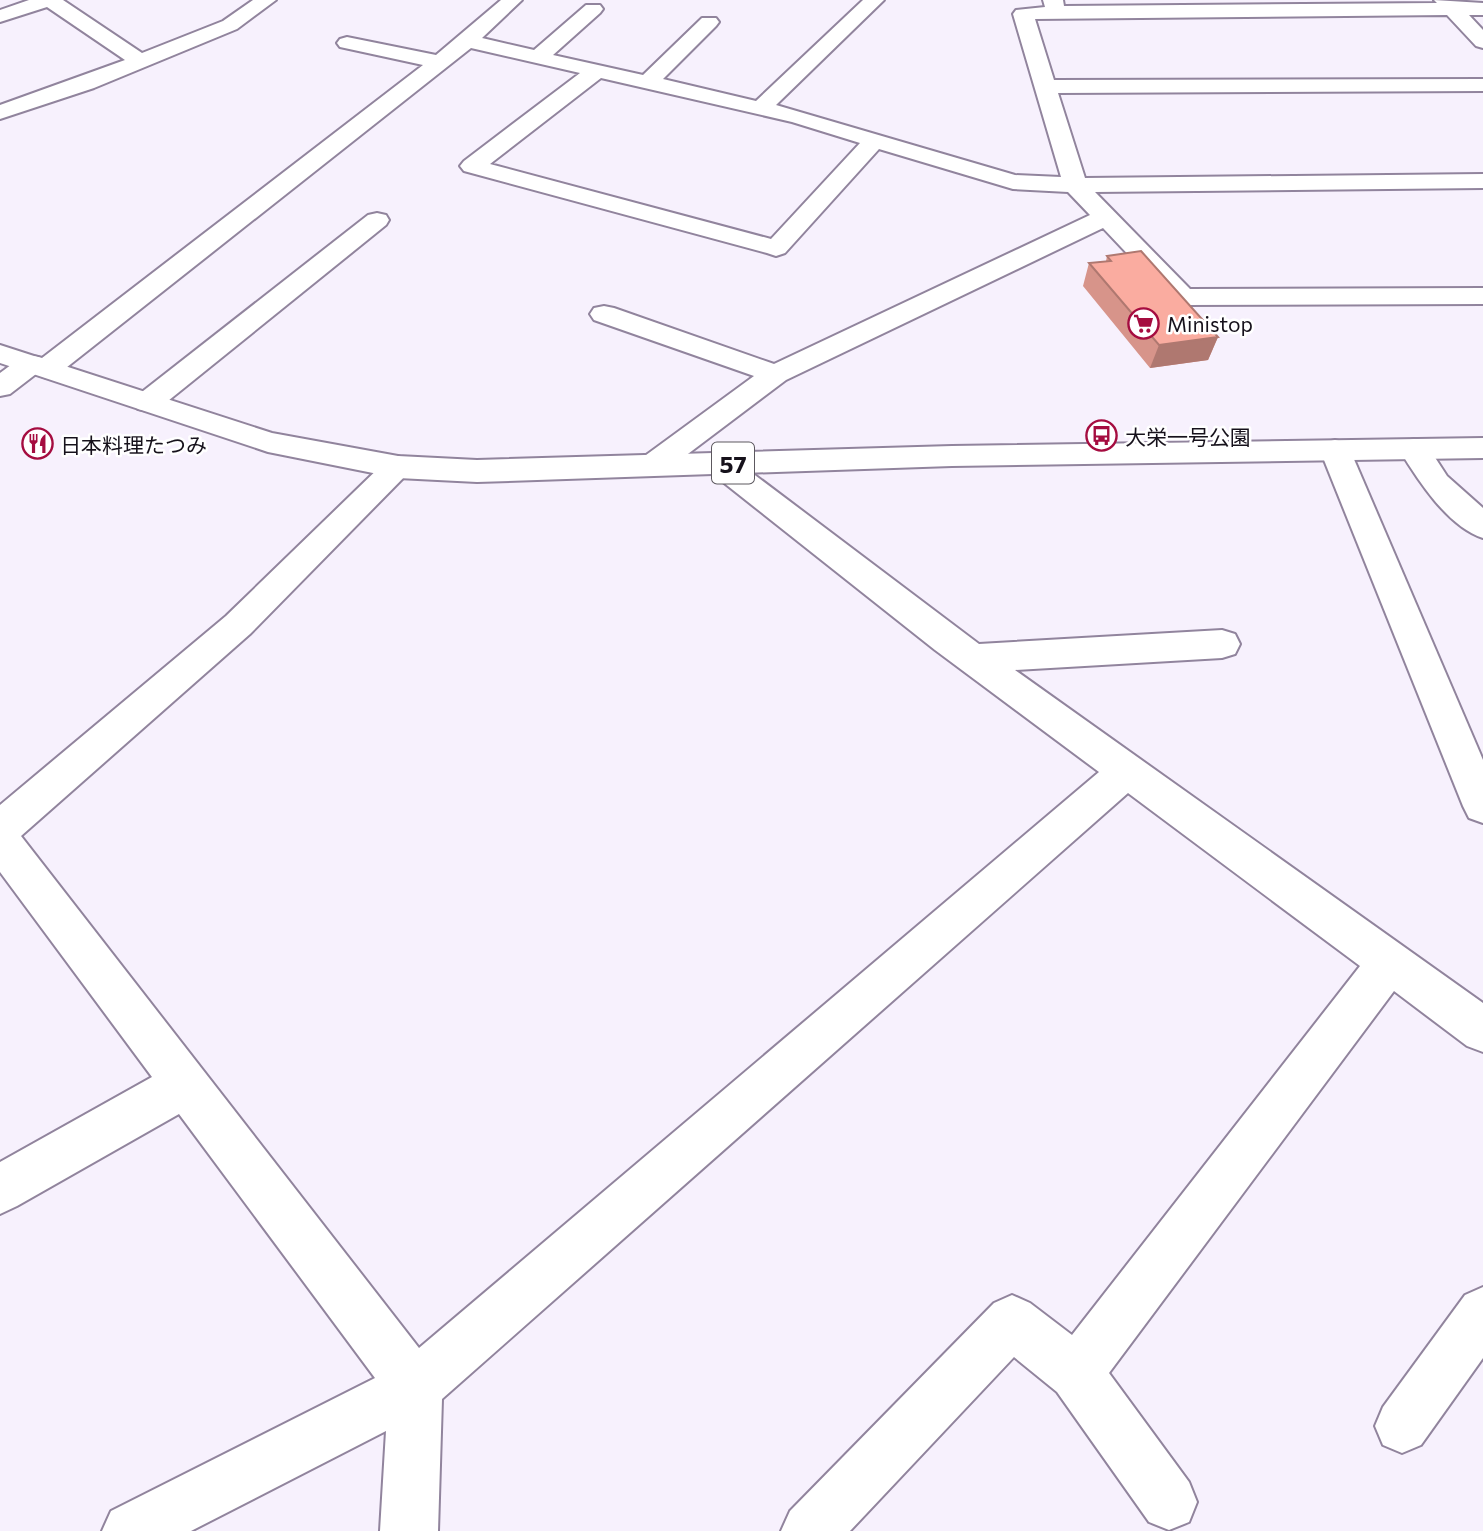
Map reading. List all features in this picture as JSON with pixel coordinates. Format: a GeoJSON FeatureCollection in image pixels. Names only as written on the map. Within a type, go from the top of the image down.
{"type":"FeatureCollection","features":[{"type":"Feature","properties":{"kind":"street"},"geometry":{"type":"LineString","coordinates":[[0,16],[50,0],[140,61]]}},
{"type":"Feature","properties":{"kind":"street"},"geometry":{"type":"LineString","coordinates":[[0,112],[86,83],[230,25],[266,0]]}},
{"type":"Feature","properties":{"kind":"street"},"geometry":{"type":"LineString","coordinates":[[0,387],[39,367],[441,62],[512,0]]}},
{"type":"Feature","properties":{"kind":"street"},"geometry":{"type":"LineString","coordinates":[[761,108],[874,0]]}},
{"type":"Feature","properties":{"kind":"street"},"geometry":{"type":"LineString","coordinates":[[1448,4],[1483,42]]}},
{"type":"Feature","properties":{"kind":"street"},"geometry":{"type":"LineString","coordinates":[[1483,9],[1448,4],[1055,6],[1023,15],[1075,185],[1183,297],[1483,296]]}},
{"type":"Feature","properties":{"kind":"street"},"geometry":{"type":"LineString","coordinates":[[537,58],[593,9]]}},
{"type":"Feature","properties":{"kind":"street"},"geometry":{"type":"LineString","coordinates":[[647,83],[709,22]]}},
{"type":"Feature","properties":{"kind":"street"},"geometry":{"type":"LineString","coordinates":[[467,41],[761,108],[1013,182],[1075,185],[1483,181]]}},
{"type":"Feature","properties":{"kind":"street"},"geometry":{"type":"LineString","coordinates":[[347,43],[441,62]]}},
{"type":"Feature","properties":{"kind":"street"},"geometry":{"type":"LineString","coordinates":[[595,72],[472,166],[776,248],[875,140]]}},
{"type":"Feature","properties":{"kind":"street"},"geometry":{"type":"LineString","coordinates":[[1045,87],[1483,85]]}},
{"type":"Feature","properties":{"kind":"street"},"geometry":{"type":"LineString","coordinates":[[653,465],[776,373],[1106,217]]}},
{"type":"Feature","properties":{"kind":"street"},"geometry":{"type":"LineString","coordinates":[[148,402],[377,220]]}},
{"type":"Feature","properties":{"kind":"street"},"geometry":{"type":"LineString","coordinates":[[604,314],[776,373]]}},
{"type":"Feature","properties":{"kind":"street","name":"57"},"geometry":{"type":"LineString","coordinates":[[0,354],[268,442],[398,467],[477,471],[952,456],[1483,448]]}},
{"type":"Feature","properties":{"kind":"street"},"geometry":{"type":"LineString","coordinates":[[1414,449],[1436,484],[1483,526]]}},
{"type":"Feature","properties":{"kind":"street"},"geometry":{"type":"LineString","coordinates":[[1335,450],[1483,806]]}},
{"type":"Feature","properties":{"kind":"street"},"geometry":{"type":"LineString","coordinates":[[720,464],[973,658],[1483,1030]]}},
{"type":"Feature","properties":{"kind":"street"},"geometry":{"type":"LineString","coordinates":[[0,829],[239,625],[398,467]]}},
{"type":"Feature","properties":{"kind":"street"},"geometry":{"type":"LineString","coordinates":[[973,658],[1222,644]]}},
{"type":"Feature","properties":{"kind":"street"},"geometry":{"type":"LineString","coordinates":[[131,1531],[415,1387],[1128,771]]}},
{"type":"Feature","properties":{"kind":"street"},"geometry":{"type":"LineString","coordinates":[[0,840],[415,1387],[409,1531]]}},
{"type":"Feature","properties":{"kind":"street"},"geometry":{"type":"LineString","coordinates":[[1076,1373],[1390,962]]}},
{"type":"Feature","properties":{"kind":"street"},"geometry":{"type":"LineString","coordinates":[[0,1189],[186,1084]]}},
{"type":"Feature","properties":{"kind":"street"},"geometry":{"type":"LineString","coordinates":[[1402,1426],[1483,1313]]}},
{"type":"Feature","properties":{"kind":"street"},"geometry":{"type":"LineString","coordinates":[[810,1531],[1012,1321],[1076,1373],[1169,1502]]}},
{"type":"Feature","properties":{"kind":"building"},"geometry":{"type":"Polygon","coordinates":[[[1141,251],[1218,337],[1159,345],[1089,263],[1111,261],[1107,256],[1141,251]]]}},
{"type":"Feature","properties":{"kind":"place","name":"Ministop"},"geometry":{"type":"Point","coordinates":[1144,323]}},
{"type":"Feature","properties":{"kind":"place","name":"大栄一号公園"},"geometry":{"type":"Point","coordinates":[1102,436]}},
{"type":"Feature","properties":{"kind":"place","name":"日本料理たつみ"},"geometry":{"type":"Point","coordinates":[37,444]}}]}
